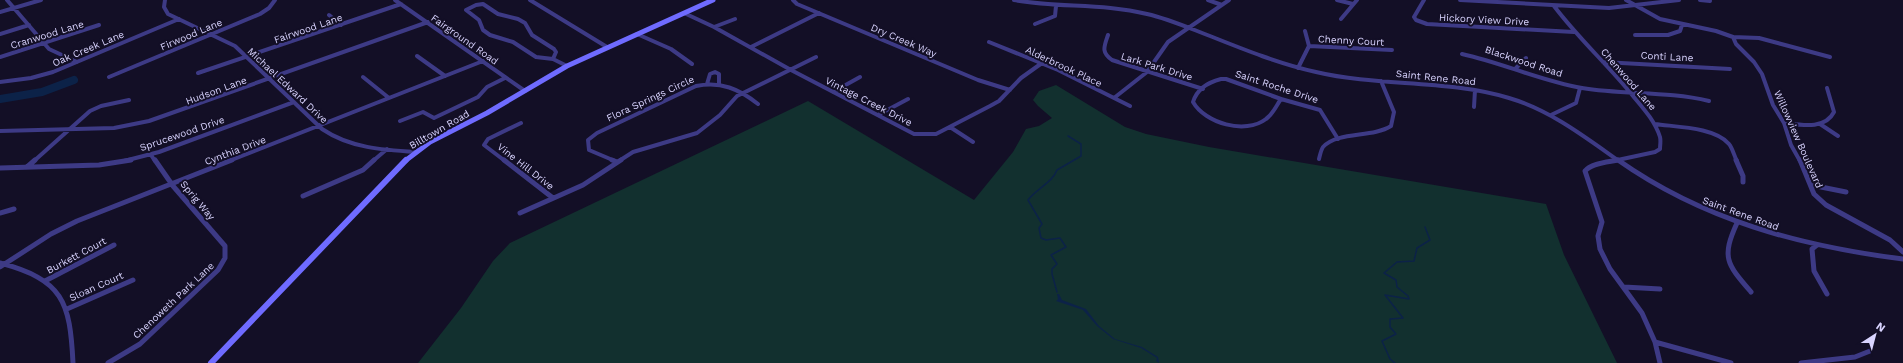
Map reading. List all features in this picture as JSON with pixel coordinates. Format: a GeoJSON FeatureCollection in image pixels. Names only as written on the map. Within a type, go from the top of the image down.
{"type":"FeatureCollection","features":[{"type":"Feature","properties":{"kind":"main road","name":"Billtown Road"},"geometry":{"type":"LineString","coordinates":[[211,363],[393,172],[416,152],[567,66],[713,0]]}},
{"type":"Feature","properties":{"kind":"street"},"geometry":{"type":"LineString","coordinates":[[7,0],[54,53],[77,62]]}},
{"type":"Feature","properties":{"kind":"street"},"geometry":{"type":"LineString","coordinates":[[0,12],[41,0]]}},
{"type":"Feature","properties":{"kind":"street","name":"Michael Edward Drive"},"geometry":{"type":"LineString","coordinates":[[165,0],[165,10],[179,19],[235,46],[332,136],[344,142],[416,152]]}},
{"type":"Feature","properties":{"kind":"street","name":"Firwood Lane"},"geometry":{"type":"LineString","coordinates":[[110,77],[260,14],[269,8],[275,0]]}},
{"type":"Feature","properties":{"kind":"street","name":"Fairground Road"},"geometry":{"type":"LineString","coordinates":[[395,0],[524,91]]}},
{"type":"Feature","properties":{"kind":"street"},"geometry":{"type":"LineString","coordinates":[[530,0],[608,47]]}},
{"type":"Feature","properties":{"kind":"street","name":"Dry Creek Way"},"geometry":{"type":"LineString","coordinates":[[793,0],[797,4],[978,80],[1010,90]]}},
{"type":"Feature","properties":{"kind":"street","name":"Saint Rene Road"},"geometry":{"type":"LineString","coordinates":[[1014,0],[1056,6],[1096,6],[1134,10],[1157,16],[1298,68],[1334,76],[1381,81],[1447,85],[1511,98],[1551,115],[1566,124],[1618,161],[1672,195],[1737,223],[1783,237],[1817,245],[1903,259]]}},
{"type":"Feature","properties":{"kind":"street"},"geometry":{"type":"LineString","coordinates":[[1208,0],[1222,5]]}},
{"type":"Feature","properties":{"kind":"street"},"geometry":{"type":"LineString","coordinates":[[1114,98],[1147,72],[1165,44],[1229,0]]}},
{"type":"Feature","properties":{"kind":"street"},"geometry":{"type":"LineString","coordinates":[[1337,0],[1353,4]]}},
{"type":"Feature","properties":{"kind":"street"},"geometry":{"type":"LineString","coordinates":[[1341,19],[1357,0]]}},
{"type":"Feature","properties":{"kind":"street","name":"Hickory View Drive"},"geometry":{"type":"LineString","coordinates":[[1424,0],[1414,17],[1416,20],[1427,24],[1574,32]]}},
{"type":"Feature","properties":{"kind":"street"},"geometry":{"type":"LineString","coordinates":[[1460,0],[1609,8],[1679,0]]}},
{"type":"Feature","properties":{"kind":"street"},"geometry":{"type":"LineString","coordinates":[[1626,0],[1656,18],[1682,25],[1716,31],[1733,37],[1758,38],[1830,56]]}},
{"type":"Feature","properties":{"kind":"street"},"geometry":{"type":"LineString","coordinates":[[1700,0],[1710,1]]}},
{"type":"Feature","properties":{"kind":"street","name":"Fairwood Lane"},"geometry":{"type":"LineString","coordinates":[[198,73],[401,4]]}},
{"type":"Feature","properties":{"kind":"street"},"geometry":{"type":"LineString","coordinates":[[553,59],[556,52],[532,36],[522,21],[498,14],[483,4],[476,5],[466,10],[479,20],[483,30],[490,35],[512,42],[536,57],[553,59],[567,66]]}},
{"type":"Feature","properties":{"kind":"street"},"geometry":{"type":"LineString","coordinates":[[1035,24],[1054,17],[1056,14],[1056,6]]}},
{"type":"Feature","properties":{"kind":"street","name":"Chenwood Lane"},"geometry":{"type":"LineString","coordinates":[[1554,6],[1574,32],[1647,111],[1662,140],[1660,148],[1647,154],[1590,167],[1585,171],[1602,222],[1598,236],[1600,249],[1610,269],[1642,313],[1655,342],[1660,363]]}},
{"type":"Feature","properties":{"kind":"street","name":"Vintage Creek Drive"},"geometry":{"type":"LineString","coordinates":[[684,13],[751,46],[791,70],[914,134],[921,135],[936,134],[995,103],[1021,78],[1042,63]]}},
{"type":"Feature","properties":{"kind":"street"},"geometry":{"type":"LineString","coordinates":[[751,46],[820,13]]}},
{"type":"Feature","properties":{"kind":"street"},"geometry":{"type":"LineString","coordinates":[[329,15],[341,25]]}},
{"type":"Feature","properties":{"kind":"street","name":"Oak Creek Lane"},"geometry":{"type":"LineString","coordinates":[[0,82],[39,76],[77,62],[179,19]]}},
{"type":"Feature","properties":{"kind":"street"},"geometry":{"type":"LineString","coordinates":[[714,27],[735,19]]}},
{"type":"Feature","properties":{"kind":"street","name":"Hudson Lane"},"geometry":{"type":"LineString","coordinates":[[0,131],[121,127],[149,121],[428,22]]}},
{"type":"Feature","properties":{"kind":"street"},"geometry":{"type":"LineString","coordinates":[[0,34],[29,25]]}},
{"type":"Feature","properties":{"kind":"street","name":"Cranwood Lane"},"geometry":{"type":"LineString","coordinates":[[0,57],[99,25]]}},
{"type":"Feature","properties":{"kind":"street"},"geometry":{"type":"LineString","coordinates":[[1635,35],[1673,34],[1680,31],[1682,25]]}},
{"type":"Feature","properties":{"kind":"street"},"geometry":{"type":"LineString","coordinates":[[1298,68],[1309,46],[1305,31]]}},
{"type":"Feature","properties":{"kind":"street"},"geometry":{"type":"LineString","coordinates":[[637,34],[671,48],[692,64]]}},
{"type":"Feature","properties":{"kind":"street","name":"Lark Park Drive"},"geometry":{"type":"LineString","coordinates":[[1108,35],[1102,49],[1109,58],[1147,72],[1203,89]]}},
{"type":"Feature","properties":{"kind":"street","name":"Willowview Boulevard"},"geometry":{"type":"LineString","coordinates":[[1733,37],[1736,44],[1754,62],[1762,74],[1773,105],[1784,123],[1791,145],[1804,167],[1814,194],[1826,205],[1850,220],[1884,236],[1903,252]]}},
{"type":"Feature","properties":{"kind":"street","name":"Alderbrook Place"},"geometry":{"type":"LineString","coordinates":[[990,42],[1042,63],[1130,106]]}},
{"type":"Feature","properties":{"kind":"street","name":"Chenny Court"},"geometry":{"type":"LineString","coordinates":[[1309,46],[1392,50]]}},
{"type":"Feature","properties":{"kind":"street","name":"Blackwood Road"},"geometry":{"type":"LineString","coordinates":[[1462,54],[1482,57],[1580,88],[1630,92]]}},
{"type":"Feature","properties":{"kind":"street"},"geometry":{"type":"LineString","coordinates":[[417,56],[445,76]]}},
{"type":"Feature","properties":{"kind":"street"},"geometry":{"type":"LineString","coordinates":[[520,213],[583,185],[633,152],[698,133],[709,125],[737,96],[816,57]]}},
{"type":"Feature","properties":{"kind":"street"},"geometry":{"type":"LineString","coordinates":[[1516,68],[1526,58]]}},
{"type":"Feature","properties":{"kind":"street","name":"Cynthia Drive"},"geometry":{"type":"LineString","coordinates":[[2,265],[69,224],[483,61]]}},
{"type":"Feature","properties":{"kind":"street","name":"Conti Lane"},"geometry":{"type":"LineString","coordinates":[[1603,62],[1730,69]]}},
{"type":"Feature","properties":{"kind":"street"},"geometry":{"type":"LineString","coordinates":[[707,84],[710,74],[715,72],[719,74],[719,84]]}},
{"type":"Feature","properties":{"kind":"street"},"geometry":{"type":"LineString","coordinates":[[1213,74],[1218,79],[1193,98],[1193,104],[1196,109],[1207,117],[1229,123],[1249,125],[1261,123],[1268,117],[1281,99]]}},
{"type":"Feature","properties":{"kind":"street"},"geometry":{"type":"LineString","coordinates":[[363,77],[389,98]]}},
{"type":"Feature","properties":{"kind":"street"},"geometry":{"type":"LineString","coordinates":[[833,92],[860,77]]}},
{"type":"Feature","properties":{"kind":"street"},"geometry":{"type":"LineString","coordinates":[[400,120],[423,112],[434,118],[478,96],[487,87],[505,78]]}},
{"type":"Feature","properties":{"kind":"street","name":"Saint Roche Drive"},"geometry":{"type":"LineString","coordinates":[[1218,79],[1226,79],[1281,99],[1320,110],[1321,114],[1338,139]]}},
{"type":"Feature","properties":{"kind":"street"},"geometry":{"type":"LineString","coordinates":[[1319,159],[1320,152],[1324,146],[1338,139],[1381,132],[1392,124],[1394,119],[1393,112],[1381,81]]}},
{"type":"Feature","properties":{"kind":"street","name":"Flora Springs Circle"},"geometry":{"type":"LineString","coordinates":[[617,162],[589,150],[588,140],[597,133],[696,86],[719,84],[734,87],[744,92],[758,104]]}},
{"type":"Feature","properties":{"kind":"street"},"geometry":{"type":"LineString","coordinates":[[1551,115],[1576,103],[1580,88]]}},
{"type":"Feature","properties":{"kind":"street"},"geometry":{"type":"LineString","coordinates":[[1784,123],[1820,124],[1832,117],[1834,112],[1827,88]]}},
{"type":"Feature","properties":{"kind":"street"},"geometry":{"type":"LineString","coordinates":[[1474,107],[1475,90]]}},
{"type":"Feature","properties":{"kind":"street"},"geometry":{"type":"LineString","coordinates":[[1630,92],[1674,94],[1709,101]]}},
{"type":"Feature","properties":{"kind":"street"},"geometry":{"type":"LineString","coordinates":[[27,167],[93,109],[129,100]]}},
{"type":"Feature","properties":{"kind":"street"},"geometry":{"type":"LineString","coordinates":[[878,115],[908,100]]}},
{"type":"Feature","properties":{"kind":"street","name":"Sprucewood Drive"},"geometry":{"type":"LineString","coordinates":[[0,168],[110,164],[151,155],[294,102]]}},
{"type":"Feature","properties":{"kind":"street","name":"Vine Hill Drive"},"geometry":{"type":"LineString","coordinates":[[522,123],[488,139],[484,145],[553,198]]}},
{"type":"Feature","properties":{"kind":"street"},"geometry":{"type":"LineString","coordinates":[[1655,124],[1702,130],[1724,139],[1730,145],[1743,176],[1743,182]]}},
{"type":"Feature","properties":{"kind":"street"},"geometry":{"type":"LineString","coordinates":[[1820,124],[1838,136]]}},
{"type":"Feature","properties":{"kind":"street"},"geometry":{"type":"LineString","coordinates":[[950,127],[973,142]]}},
{"type":"Feature","properties":{"kind":"street"},"geometry":{"type":"LineString","coordinates":[[303,196],[360,172],[387,149]]}},
{"type":"Feature","properties":{"kind":"street","name":"Sprig Way"},"geometry":{"type":"LineString","coordinates":[[151,155],[171,183],[225,246],[225,258]]}},
{"type":"Feature","properties":{"kind":"street"},"geometry":{"type":"LineString","coordinates":[[1811,185],[1846,192]]}},
{"type":"Feature","properties":{"kind":"street"},"geometry":{"type":"LineString","coordinates":[[0,213],[14,209]]}},
{"type":"Feature","properties":{"kind":"street"},"geometry":{"type":"LineString","coordinates":[[1737,223],[1727,244],[1727,256],[1735,273],[1751,292]]}},
{"type":"Feature","properties":{"kind":"street","name":"Burkett Court"},"geometry":{"type":"LineString","coordinates":[[45,281],[114,245]]}},
{"type":"Feature","properties":{"kind":"street"},"geometry":{"type":"LineString","coordinates":[[1817,245],[1812,249],[1814,271],[1827,294]]}},
{"type":"Feature","properties":{"kind":"street","name":"Chenoweth Park Lane"},"geometry":{"type":"LineString","coordinates":[[108,363],[140,344],[218,270],[225,258]]}},
{"type":"Feature","properties":{"kind":"street"},"geometry":{"type":"LineString","coordinates":[[2,265],[26,271],[45,281],[60,296],[67,309],[73,363]]}},
{"type":"Feature","properties":{"kind":"street","name":"Sloan Court"},"geometry":{"type":"LineString","coordinates":[[67,309],[133,280]]}},
{"type":"Feature","properties":{"kind":"street"},"geometry":{"type":"LineString","coordinates":[[1624,287],[1660,289]]}},
{"type":"Feature","properties":{"kind":"street"},"geometry":{"type":"LineString","coordinates":[[1655,342],[1731,363]]}},
{"type":"Feature","properties":{"kind":"street"},"geometry":{"type":"LineString","coordinates":[[1801,363],[1814,360],[1860,360],[1870,351]]}},
{"type":"Feature","properties":{"kind":"green space"},"geometry":{"type":"Polygon","coordinates":[[[1056,85],[1125,127],[1146,134],[1209,147],[1546,204],[1564,255],[1617,363],[418,363],[461,308],[493,261],[510,243],[808,101],[974,200],[1013,152],[1026,129],[1039,126],[1052,118],[1033,100],[1039,91],[1056,85]]]}},
{"type":"Feature","properties":{"kind":"water"},"geometry":{"type":"Polygon","coordinates":[[[1057,294],[1059,294],[1062,300],[1086,309],[1099,326],[1115,339],[1142,347],[1158,357],[1159,363],[1156,361],[1157,358],[1141,348],[1113,339],[1097,326],[1083,310],[1056,301],[1058,299],[1057,294]]]}},
{"type":"Feature","properties":{"kind":"waterway"},"geometry":{"type":"LineString","coordinates":[[0,99],[42,92],[74,80]]}},
{"type":"Feature","properties":{"kind":"waterway"},"geometry":{"type":"LineString","coordinates":[[1057,292],[1052,274],[1052,269],[1057,264],[1051,255],[1066,247],[1060,238],[1046,240],[1041,238],[1039,228],[1042,224],[1028,200],[1052,178],[1057,170],[1081,156],[1081,144],[1068,136]]}},
{"type":"Feature","properties":{"kind":"waterway"},"geometry":{"type":"LineString","coordinates":[[1395,363],[1390,359],[1382,341],[1396,334],[1390,327],[1390,319],[1403,318],[1385,295],[1409,299],[1408,296],[1397,287],[1396,280],[1384,273],[1397,262],[1414,261],[1417,248],[1430,240],[1425,227]]}}]}
